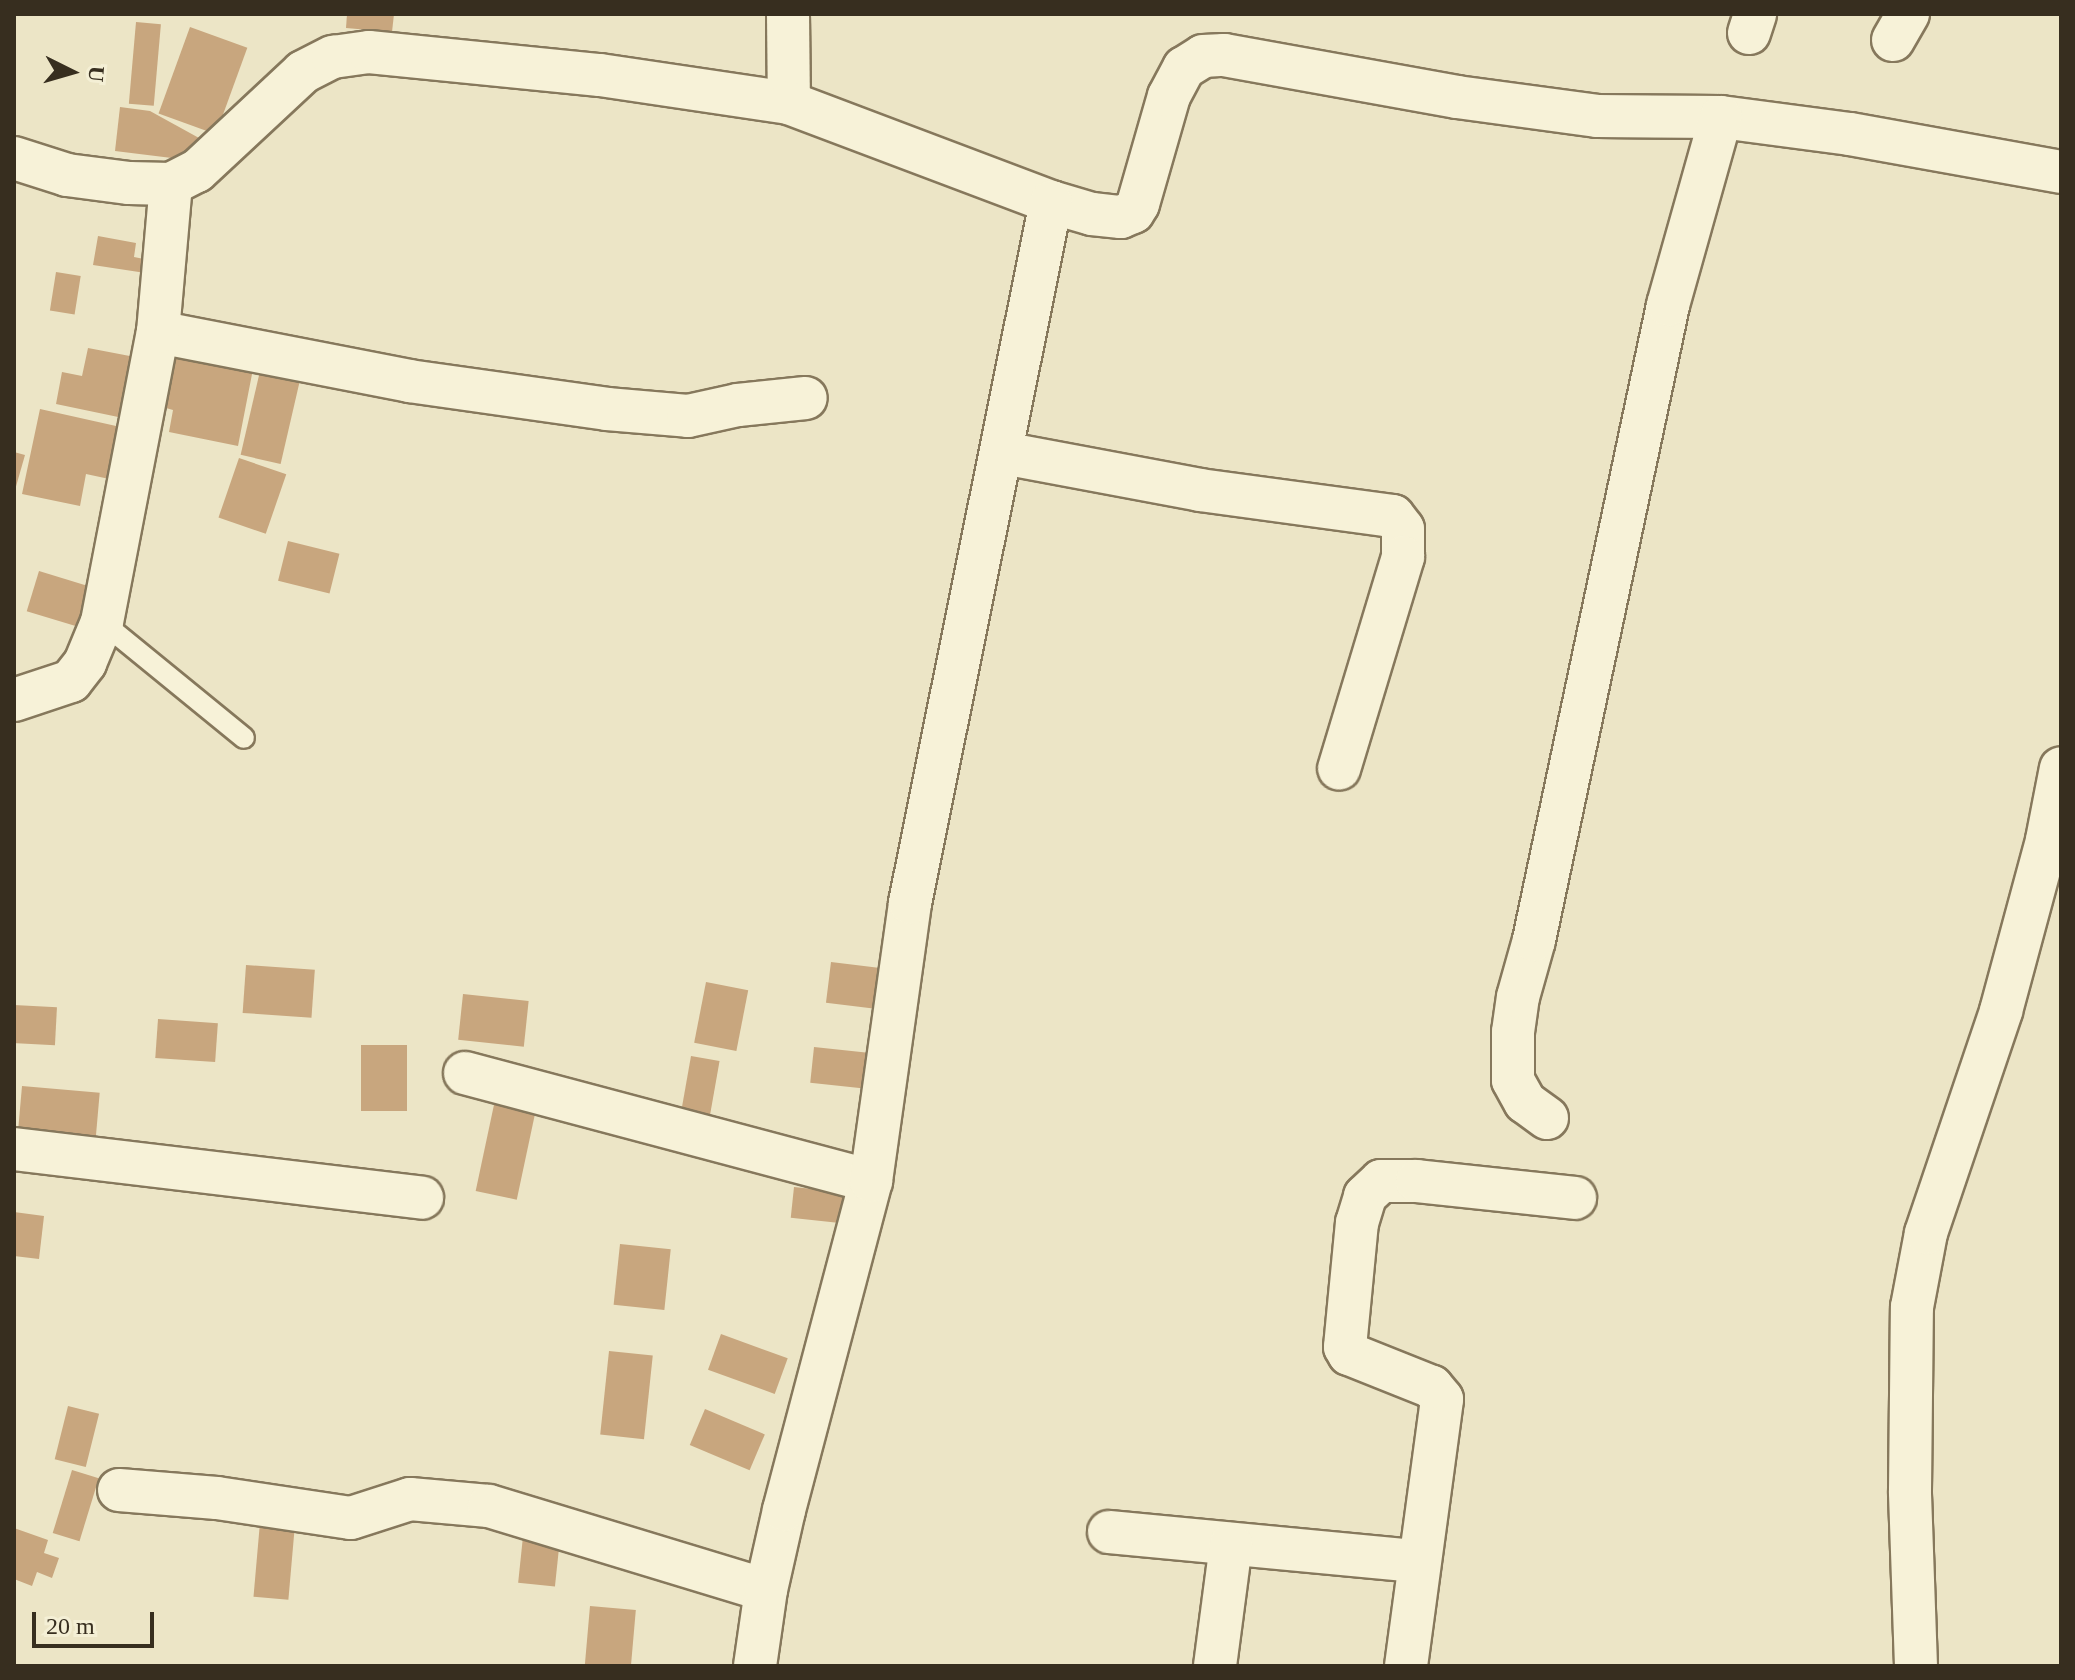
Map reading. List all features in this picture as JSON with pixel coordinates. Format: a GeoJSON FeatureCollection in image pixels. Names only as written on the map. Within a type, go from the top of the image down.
{"type":"FeatureCollection","features":[{"type":"Feature","properties":{"kind":"street"},"geometry":{"type":"LineString","coordinates":[[788,14],[789,103]]}},
{"type":"Feature","properties":{"kind":"street"},"geometry":{"type":"LineString","coordinates":[[14,158],[67,175],[129,183],[171,184],[197,171],[303,72],[333,57],[369,52],[585,73],[789,103],[1051,202],[1111,217],[1133,212],[1169,96],[1184,68],[1203,56],[1224,55],[1457,97],[1597,116],[1721,117],[1864,137],[2061,172]]}},
{"type":"Feature","properties":{"kind":"street"},"geometry":{"type":"LineString","coordinates":[[1547,1118],[1525,1102],[1513,1080],[1513,1032],[1518,997],[1534,940],[1668,305],[1721,117]]}},
{"type":"Feature","properties":{"kind":"street"},"geometry":{"type":"LineString","coordinates":[[14,700],[71,681],[85,663],[102,622],[158,332],[171,184]]}},
{"type":"Feature","properties":{"kind":"street"},"geometry":{"type":"LineString","coordinates":[[755,1666],[766,1590],[813,1394],[871,1181],[910,903],[974,570],[1003,453],[1051,202]]}},
{"type":"Feature","properties":{"kind":"street"},"geometry":{"type":"LineString","coordinates":[[158,332],[409,381],[607,409],[688,416],[738,405],[806,398]]}},
{"type":"Feature","properties":{"kind":"street"},"geometry":{"type":"LineString","coordinates":[[1003,453],[1200,490],[1393,516],[1403,529],[1403,557],[1339,769]]}},
{"type":"Feature","properties":{"kind":"street"},"geometry":{"type":"LineString","coordinates":[[1916,1666],[1910,1491],[1912,1307],[1926,1233],[2001,1011],[2047,840],[2061,768]]}},
{"type":"Feature","properties":{"kind":"street"},"geometry":{"type":"LineString","coordinates":[[465,1073],[871,1181]]}},
{"type":"Feature","properties":{"kind":"street"},"geometry":{"type":"LineString","coordinates":[[14,1149],[422,1198]]}},
{"type":"Feature","properties":{"kind":"street"},"geometry":{"type":"LineString","coordinates":[[1406,1666],[1417,1561],[1442,1399],[1432,1387],[1349,1354],[1345,1347],[1357,1223],[1365,1196],[1381,1181],[1417,1181],[1575,1198]]}},
{"type":"Feature","properties":{"kind":"street"},"geometry":{"type":"LineString","coordinates":[[119,1490],[217,1498],[351,1518],[377,1513],[410,1499],[489,1506],[766,1590]]}},
{"type":"Feature","properties":{"kind":"street"},"geometry":{"type":"LineString","coordinates":[[1109,1532],[1417,1561]]}},
{"type":"Feature","properties":{"kind":"street"},"geometry":{"type":"LineString","coordinates":[[1215,1666],[1231,1544]]}},
{"type":"Feature","properties":{"kind":"lane"},"geometry":{"type":"LineString","coordinates":[[102,622],[244,738]]}},
{"type":"Feature","properties":{"kind":"building"},"geometry":{"type":"Polygon","coordinates":[[[347,14],[394,14],[392,32],[346,28],[347,14]]]}},
{"type":"Feature","properties":{"kind":"building"},"geometry":{"type":"Polygon","coordinates":[[[136,22],[161,24],[154,106],[129,104],[136,22]]]}},
{"type":"Feature","properties":{"kind":"building"},"geometry":{"type":"Polygon","coordinates":[[[190,27],[247,48],[216,134],[159,113],[190,27]]]}},
{"type":"Feature","properties":{"kind":"building"},"geometry":{"type":"Polygon","coordinates":[[[120,107],[150,111],[199,138],[188,160],[115,151],[120,107]]]}},
{"type":"Feature","properties":{"kind":"building"},"geometry":{"type":"Polygon","coordinates":[[[98,236],[136,243],[134,257],[154,261],[152,274],[93,265],[98,236]]]}},
{"type":"Feature","properties":{"kind":"building"},"geometry":{"type":"Polygon","coordinates":[[[56,272],[81,276],[75,314],[50,311],[56,272]]]}},
{"type":"Feature","properties":{"kind":"building"},"geometry":{"type":"Polygon","coordinates":[[[88,348],[135,357],[123,418],[56,404],[62,372],[82,376],[88,348]]]}},
{"type":"Feature","properties":{"kind":"building"},"geometry":{"type":"Polygon","coordinates":[[[177,353],[253,369],[238,446],[169,432],[173,410],[166,408],[177,353]]]}},
{"type":"Feature","properties":{"kind":"building"},"geometry":{"type":"Polygon","coordinates":[[[260,371],[300,380],[281,464],[241,455],[260,371]]]}},
{"type":"Feature","properties":{"kind":"building"},"geometry":{"type":"Polygon","coordinates":[[[40,409],[125,428],[114,480],[86,474],[80,506],[22,494],[40,409]]]}},
{"type":"Feature","properties":{"kind":"building"},"geometry":{"type":"Polygon","coordinates":[[[14,452],[25,455],[15,490],[14,490],[14,452]]]}},
{"type":"Feature","properties":{"kind":"building"},"geometry":{"type":"Polygon","coordinates":[[[239,458],[286,474],[266,534],[218,518],[239,458]]]}},
{"type":"Feature","properties":{"kind":"building"},"geometry":{"type":"Polygon","coordinates":[[[288,541],[339,554],[330,594],[278,581],[288,541]]]}},
{"type":"Feature","properties":{"kind":"building"},"geometry":{"type":"Polygon","coordinates":[[[39,571],[94,588],[82,628],[27,611],[39,571]]]}},
{"type":"Feature","properties":{"kind":"building"},"geometry":{"type":"Polygon","coordinates":[[[831,962],[893,970],[888,1010],[826,1003],[831,962]]]}},
{"type":"Feature","properties":{"kind":"building"},"geometry":{"type":"Polygon","coordinates":[[[246,965],[315,970],[311,1018],[243,1013],[246,965]]]}},
{"type":"Feature","properties":{"kind":"building"},"geometry":{"type":"Polygon","coordinates":[[[706,982],[748,990],[736,1051],[694,1043],[706,982]]]}},
{"type":"Feature","properties":{"kind":"building"},"geometry":{"type":"Polygon","coordinates":[[[463,994],[529,1001],[524,1047],[458,1040],[463,994]]]}},
{"type":"Feature","properties":{"kind":"building"},"geometry":{"type":"Polygon","coordinates":[[[14,1005],[57,1007],[55,1045],[14,1043],[14,1005]]]}},
{"type":"Feature","properties":{"kind":"building"},"geometry":{"type":"Polygon","coordinates":[[[158,1019],[218,1023],[215,1062],[155,1058],[158,1019]]]}},
{"type":"Feature","properties":{"kind":"building"},"geometry":{"type":"Polygon","coordinates":[[[361,1045],[407,1045],[407,1111],[361,1111],[361,1045]]]}},
{"type":"Feature","properties":{"kind":"building"},"geometry":{"type":"Polygon","coordinates":[[[814,1047],[880,1054],[876,1090],[810,1083],[814,1047]]]}},
{"type":"Feature","properties":{"kind":"building"},"geometry":{"type":"Polygon","coordinates":[[[691,1056],[720,1061],[709,1122],[680,1117],[691,1056]]]}},
{"type":"Feature","properties":{"kind":"building"},"geometry":{"type":"Polygon","coordinates":[[[22,1086],[100,1093],[95,1145],[17,1138],[22,1086]]]}},
{"type":"Feature","properties":{"kind":"building"},"geometry":{"type":"Polygon","coordinates":[[[495,1100],[536,1109],[517,1200],[476,1191],[495,1100]]]}},
{"type":"Feature","properties":{"kind":"building"},"geometry":{"type":"Polygon","coordinates":[[[794,1187],[855,1193],[851,1224],[791,1218],[794,1187]]]}},
{"type":"Feature","properties":{"kind":"building"},"geometry":{"type":"Polygon","coordinates":[[[14,1212],[44,1216],[39,1259],[14,1256],[14,1212]]]}},
{"type":"Feature","properties":{"kind":"building"},"geometry":{"type":"Polygon","coordinates":[[[620,1244],[671,1249],[664,1310],[614,1305],[620,1244]]]}},
{"type":"Feature","properties":{"kind":"building"},"geometry":{"type":"Polygon","coordinates":[[[721,1334],[788,1358],[775,1394],[708,1370],[721,1334]]]}},
{"type":"Feature","properties":{"kind":"building"},"geometry":{"type":"Polygon","coordinates":[[[609,1351],[653,1356],[644,1439],[600,1435],[609,1351]]]}},
{"type":"Feature","properties":{"kind":"building"},"geometry":{"type":"Polygon","coordinates":[[[68,1406],[99,1414],[86,1467],[55,1459],[68,1406]]]}},
{"type":"Feature","properties":{"kind":"building"},"geometry":{"type":"Polygon","coordinates":[[[705,1409],[765,1434],[750,1470],[690,1445],[705,1409]]]}},
{"type":"Feature","properties":{"kind":"building"},"geometry":{"type":"Polygon","coordinates":[[[72,1470],[99,1478],[79,1541],[53,1533],[72,1470]]]}},
{"type":"Feature","properties":{"kind":"building"},"geometry":{"type":"Polygon","coordinates":[[[261,1511],[296,1514],[288,1600],[254,1597],[261,1511]]]}},
{"type":"Feature","properties":{"kind":"building"},"geometry":{"type":"Polygon","coordinates":[[[524,1527],[561,1531],[555,1587],[518,1583],[524,1527]]]}},
{"type":"Feature","properties":{"kind":"building"},"geometry":{"type":"Polygon","coordinates":[[[14,1528],[48,1540],[44,1553],[59,1558],[52,1578],[37,1572],[32,1586],[14,1579],[14,1528]]]}},
{"type":"Feature","properties":{"kind":"building"},"geometry":{"type":"Polygon","coordinates":[[[590,1606],[636,1610],[631,1666],[585,1666],[590,1606]]]}}]}
